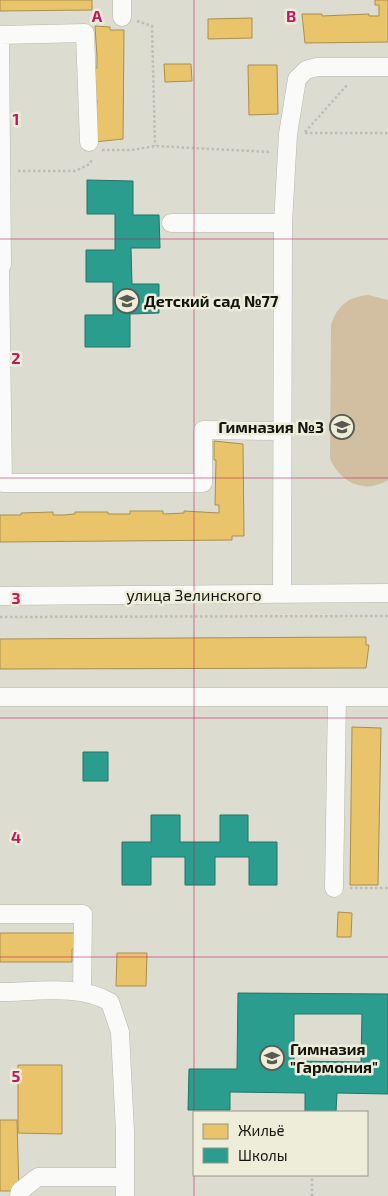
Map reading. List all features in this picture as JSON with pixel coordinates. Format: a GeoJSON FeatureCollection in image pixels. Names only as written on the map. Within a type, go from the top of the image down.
{"type":"FeatureCollection","features":[{"type":"Feature","properties":{"kind":"street"},"geometry":{"type":"LineString","coordinates":[[92,150],[85,33],[0,35],[3,483],[203,483],[203,430],[282,431]]}},
{"type":"Feature","properties":{"kind":"street"},"geometry":{"type":"LineString","coordinates":[[282,594],[283,223],[287,154],[296,134],[294,89],[297,79],[306,70],[317,67],[388,67]]}},
{"type":"Feature","properties":{"kind":"street"},"geometry":{"type":"LineString","coordinates":[[171,223],[283,223]]}},
{"type":"Feature","properties":{"kind":"street","name":"улица Зелинского"},"geometry":{"type":"LineString","coordinates":[[0,596],[388,593]]}},
{"type":"Feature","properties":{"kind":"street"},"geometry":{"type":"LineString","coordinates":[[334,888],[337,696]]}},
{"type":"Feature","properties":{"kind":"street"},"geometry":{"type":"LineString","coordinates":[[0,697],[388,696]]}},
{"type":"Feature","properties":{"kind":"street"},"geometry":{"type":"LineString","coordinates":[[0,914],[83,914],[82,992]]}},
{"type":"Feature","properties":{"kind":"street"},"geometry":{"type":"LineString","coordinates":[[0,992],[82,992],[97,994],[110,1002],[117,1017],[122,1056],[125,1196]]}},
{"type":"Feature","properties":{"kind":"street"},"geometry":{"type":"LineString","coordinates":[[19,1196],[20,1191],[38,1176],[124,1177]]}},
{"type":"Feature","properties":{"kind":"path"},"geometry":{"type":"LineString","coordinates":[[122,8],[152,26],[155,146]]}},
{"type":"Feature","properties":{"kind":"path"},"geometry":{"type":"LineString","coordinates":[[296,134],[362,66]]}},
{"type":"Feature","properties":{"kind":"path"},"geometry":{"type":"LineString","coordinates":[[296,134],[388,133]]}},
{"type":"Feature","properties":{"kind":"path"},"geometry":{"type":"LineString","coordinates":[[1,171],[75,171],[90,164],[92,150],[132,150],[155,146],[251,150],[287,154]]}},
{"type":"Feature","properties":{"kind":"path"},"geometry":{"type":"LineString","coordinates":[[0,617],[388,616]]}},
{"type":"Feature","properties":{"kind":"path"},"geometry":{"type":"LineString","coordinates":[[334,888],[388,888]]}},
{"type":"Feature","properties":{"kind":"path"},"geometry":{"type":"LineString","coordinates":[[312,1176],[312,1196]]}},
{"type":"Feature","properties":{"kind":"shaded area"},"geometry":{"type":"Polygon","coordinates":[[[368,295],[388,300],[388,480],[379,484],[362,486],[354,484],[340,474],[330,458],[331,325],[333,318],[344,304],[349,300],[368,295]]]}},
{"type":"Feature","properties":{"kind":"building: Жильё"},"geometry":{"type":"Polygon","coordinates":[[[0,0],[92,0],[92,10],[0,11],[0,0]]]}},
{"type":"Feature","properties":{"kind":"building: Жильё"},"geometry":{"type":"Polygon","coordinates":[[[375,0],[388,0],[388,42],[305,43],[302,14],[322,14],[322,16],[369,14],[369,16],[379,16],[379,5],[375,5],[375,0]]]}},
{"type":"Feature","properties":{"kind":"building: Жильё"},"geometry":{"type":"Polygon","coordinates":[[[252,18],[252,38],[208,39],[208,19],[252,18]]]}},
{"type":"Feature","properties":{"kind":"building: Жильё"},"geometry":{"type":"Polygon","coordinates":[[[95,26],[110,27],[110,30],[124,30],[123,139],[94,142],[97,100],[94,100],[95,68],[97,68],[95,26]]]}},
{"type":"Feature","properties":{"kind":"building: Жильё"},"geometry":{"type":"Polygon","coordinates":[[[164,64],[191,64],[192,81],[165,82],[164,64]]]}},
{"type":"Feature","properties":{"kind":"building: Жильё"},"geometry":{"type":"Polygon","coordinates":[[[248,65],[277,65],[278,114],[249,115],[248,65]]]}},
{"type":"Feature","properties":{"kind":"building: Жильё"},"geometry":{"type":"Polygon","coordinates":[[[214,441],[243,444],[244,536],[232,536],[232,540],[0,542],[0,515],[53,512],[53,515],[75,514],[75,512],[130,514],[130,511],[163,511],[163,514],[184,513],[184,511],[219,513],[219,505],[215,505],[216,460],[214,460],[214,441]]]}},
{"type":"Feature","properties":{"kind":"building: Жильё"},"geometry":{"type":"Polygon","coordinates":[[[366,637],[366,645],[369,645],[366,668],[0,669],[0,639],[366,637]]]}},
{"type":"Feature","properties":{"kind":"building: Жильё"},"geometry":{"type":"Polygon","coordinates":[[[352,727],[381,728],[378,885],[350,885],[352,727]]]}},
{"type":"Feature","properties":{"kind":"building: Жильё"},"geometry":{"type":"Polygon","coordinates":[[[338,912],[352,913],[351,937],[337,937],[338,912]]]}},
{"type":"Feature","properties":{"kind":"building: Жильё"},"geometry":{"type":"Polygon","coordinates":[[[0,933],[75,933],[75,949],[72,949],[72,962],[0,962],[0,933]]]}},
{"type":"Feature","properties":{"kind":"building: Жильё"},"geometry":{"type":"Polygon","coordinates":[[[117,953],[147,953],[146,986],[116,986],[117,953]]]}},
{"type":"Feature","properties":{"kind":"building: Жильё"},"geometry":{"type":"Polygon","coordinates":[[[18,1065],[62,1065],[62,1134],[18,1133],[18,1065]]]}},
{"type":"Feature","properties":{"kind":"building: Жильё"},"geometry":{"type":"Polygon","coordinates":[[[0,1120],[17,1120],[19,1191],[0,1191],[0,1120]]]}},
{"type":"Feature","properties":{"kind":"building: Школы"},"geometry":{"type":"Polygon","coordinates":[[[87,180],[133,181],[133,215],[159,215],[160,248],[131,248],[132,284],[159,284],[159,313],[130,314],[130,347],[85,347],[85,315],[113,315],[113,282],[86,282],[86,250],[115,250],[115,214],[87,214],[87,180]]]}},
{"type":"Feature","properties":{"kind":"building: Школы"},"geometry":{"type":"Polygon","coordinates":[[[83,752],[108,752],[108,781],[83,781],[83,752]]]}},
{"type":"Feature","properties":{"kind":"building: Школы"},"geometry":{"type":"Polygon","coordinates":[[[151,815],[180,815],[180,842],[220,842],[220,815],[248,815],[248,842],[277,842],[277,885],[249,885],[249,857],[215,857],[215,885],[185,885],[185,857],[151,857],[151,885],[122,885],[122,842],[151,842],[151,815]]]}},
{"type":"Feature","properties":{"kind":"building: Школы"},"geometry":{"type":"Polygon","coordinates":[[[238,993],[388,994],[388,1094],[337,1093],[336,1111],[305,1111],[305,1093],[230,1092],[230,1110],[188,1110],[189,1069],[237,1069],[238,993]],[[294,1014],[294,1061],[361,1062],[362,1014],[294,1014]]]}},
{"type":"Feature","properties":{"kind":"place","name":"Детский сад №77"},"geometry":{"type":"Point","coordinates":[127,301]}},
{"type":"Feature","properties":{"kind":"place","name":"Гимназия №3"},"geometry":{"type":"Point","coordinates":[342,427]}},
{"type":"Feature","properties":{"kind":"place","name":"Гимназия \"Гармония\""},"geometry":{"type":"Point","coordinates":[272,1058]}}]}
